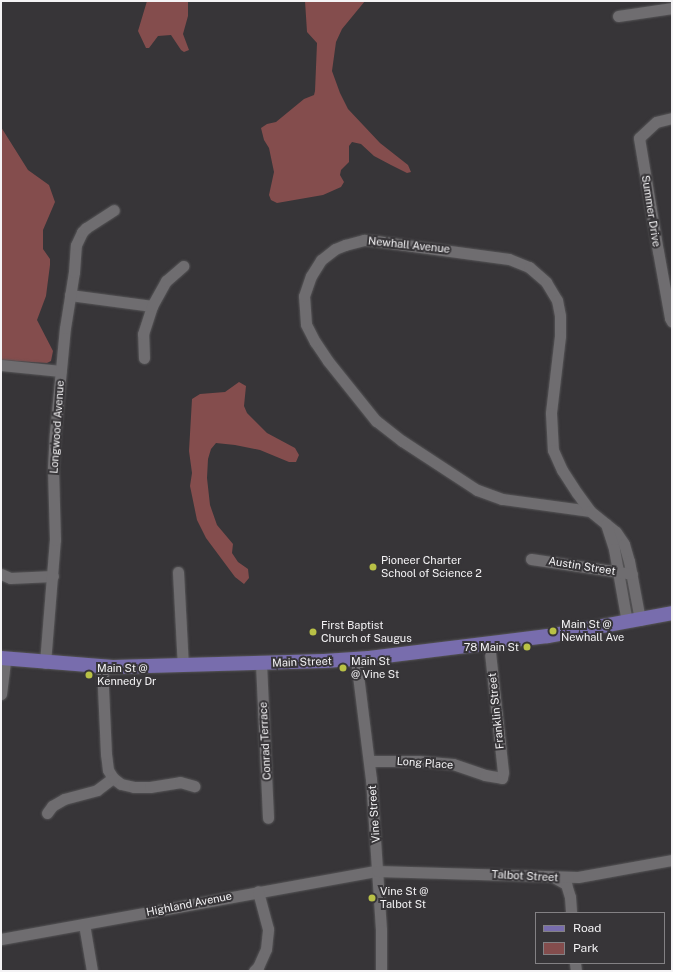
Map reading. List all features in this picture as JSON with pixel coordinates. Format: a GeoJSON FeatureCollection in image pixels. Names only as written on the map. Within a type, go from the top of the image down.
{"type":"FeatureCollection","features":[{"type":"Feature","properties":{"kind":"main road","name":"Main Street"},"geometry":{"type":"LineString","coordinates":[[3,658],[102,667],[183,666],[356,659],[548,636],[672,613]]}},
{"type":"Feature","properties":{"kind":"street"},"geometry":{"type":"LineString","coordinates":[[618,16],[672,8]]}},
{"type":"Feature","properties":{"kind":"street","name":"Summer Drive"},"geometry":{"type":"LineString","coordinates":[[672,118],[656,122],[640,138],[658,251],[672,322]]}},
{"type":"Feature","properties":{"kind":"street","name":"Longwood Avenue"},"geometry":{"type":"LineString","coordinates":[[45,663],[56,536],[54,451],[70,295],[78,238],[91,224],[114,210]]}},
{"type":"Feature","properties":{"kind":"street","name":"Newhall Avenue"},"geometry":{"type":"LineString","coordinates":[[590,511],[558,505],[532,504],[502,499],[477,490],[402,442],[376,421],[328,361],[315,342],[306,324],[304,296],[316,267],[327,255],[354,242],[376,240],[498,256],[520,262],[538,273],[546,282],[557,300],[560,316],[560,336],[551,413],[552,442],[557,460],[577,493],[590,511],[616,532],[624,544],[632,574],[634,621]]}},
{"type":"Feature","properties":{"kind":"street"},"geometry":{"type":"LineString","coordinates":[[144,358],[143,334],[152,306],[166,281],[184,266]]}},
{"type":"Feature","properties":{"kind":"street"},"geometry":{"type":"LineString","coordinates":[[70,295],[152,306]]}},
{"type":"Feature","properties":{"kind":"street"},"geometry":{"type":"LineString","coordinates":[[1,365],[62,371]]}},
{"type":"Feature","properties":{"kind":"street"},"geometry":{"type":"LineString","coordinates":[[558,505],[577,493]]}},
{"type":"Feature","properties":{"kind":"street"},"geometry":{"type":"LineString","coordinates":[[606,524],[614,549],[618,572],[634,621]]}},
{"type":"Feature","properties":{"kind":"street","name":"Austin Street"},"geometry":{"type":"LineString","coordinates":[[531,559],[632,574]]}},
{"type":"Feature","properties":{"kind":"street"},"geometry":{"type":"LineString","coordinates":[[178,572],[183,666]]}},
{"type":"Feature","properties":{"kind":"street"},"geometry":{"type":"LineString","coordinates":[[1,574],[10,578],[53,576]]}},
{"type":"Feature","properties":{"kind":"street","name":"Franklin Street"},"geometry":{"type":"LineString","coordinates":[[488,644],[503,772],[502,778]]}},
{"type":"Feature","properties":{"kind":"street"},"geometry":{"type":"LineString","coordinates":[[1,694],[3,658]]}},
{"type":"Feature","properties":{"kind":"street","name":"Vine Street"},"geometry":{"type":"LineString","coordinates":[[356,659],[370,761],[382,948],[381,971]]}},
{"type":"Feature","properties":{"kind":"street","name":"Conrad Terrace"},"geometry":{"type":"LineString","coordinates":[[261,663],[268,818]]}},
{"type":"Feature","properties":{"kind":"street"},"geometry":{"type":"LineString","coordinates":[[102,667],[106,754],[108,770],[113,778],[121,784],[134,788],[180,782],[194,786]]}},
{"type":"Feature","properties":{"kind":"street","name":"Long Place"},"geometry":{"type":"LineString","coordinates":[[370,761],[419,761],[447,763],[499,779],[502,778]]}},
{"type":"Feature","properties":{"kind":"street"},"geometry":{"type":"LineString","coordinates":[[47,813],[56,803],[97,790],[113,778]]}},
{"type":"Feature","properties":{"kind":"street","name":"Talbot Street"},"geometry":{"type":"LineString","coordinates":[[377,871],[484,874],[554,878],[586,877],[672,860]]}},
{"type":"Feature","properties":{"kind":"street","name":"Highland Avenue"},"geometry":{"type":"LineString","coordinates":[[1,939],[258,891],[377,871]]}},
{"type":"Feature","properties":{"kind":"street"},"geometry":{"type":"LineString","coordinates":[[554,878],[566,884],[570,897],[571,912]]}},
{"type":"Feature","properties":{"kind":"street"},"geometry":{"type":"LineString","coordinates":[[254,971],[258,967],[266,949],[268,929],[258,891]]}},
{"type":"Feature","properties":{"kind":"street"},"geometry":{"type":"LineString","coordinates":[[84,924],[92,971]]}},
{"type":"Feature","properties":{"kind":"green space"},"geometry":{"type":"Polygon","coordinates":[[[147,1],[188,1],[188,16],[183,34],[189,50],[184,52],[181,50],[171,35],[158,36],[149,48],[146,48],[138,31],[147,1]]]}},
{"type":"Feature","properties":{"kind":"green space"},"geometry":{"type":"Polygon","coordinates":[[[305,1],[365,1],[342,29],[336,42],[332,71],[348,109],[380,143],[408,165],[411,172],[407,173],[391,165],[374,156],[361,144],[352,142],[349,146],[349,162],[341,170],[340,175],[344,182],[341,187],[323,195],[277,203],[271,200],[269,195],[274,172],[269,148],[264,140],[261,128],[267,124],[276,122],[304,99],[314,95],[317,43],[307,32],[305,1]]]}},
{"type":"Feature","properties":{"kind":"green space"},"geometry":{"type":"Polygon","coordinates":[[[1,127],[28,170],[49,185],[55,202],[43,230],[43,249],[50,259],[50,265],[46,296],[37,320],[53,351],[51,361],[47,363],[1,360],[1,127]]]}},
{"type":"Feature","properties":{"kind":"green space"},"geometry":{"type":"Polygon","coordinates":[[[239,382],[246,386],[244,406],[247,413],[267,433],[295,448],[299,455],[296,462],[289,462],[260,450],[235,445],[216,443],[211,449],[208,459],[207,478],[210,505],[217,525],[233,544],[232,553],[238,562],[248,569],[249,578],[244,584],[235,577],[206,538],[197,520],[190,486],[192,473],[189,451],[192,399],[200,394],[225,392],[239,382]]]}},
{"type":"Feature","properties":{"kind":"place","name":"Pioneer Charter School of Science 2"},"geometry":{"type":"Point","coordinates":[373,567]}},
{"type":"Feature","properties":{"kind":"place","name":"Main St @ Newhall Ave"},"geometry":{"type":"Point","coordinates":[553,631]}},
{"type":"Feature","properties":{"kind":"place","name":"First Baptist Church of Saugus"},"geometry":{"type":"Point","coordinates":[313,632]}},
{"type":"Feature","properties":{"kind":"place","name":"78 Main St"},"geometry":{"type":"Point","coordinates":[527,647]}},
{"type":"Feature","properties":{"kind":"place","name":"Main St @ Vine St"},"geometry":{"type":"Point","coordinates":[343,668]}},
{"type":"Feature","properties":{"kind":"place","name":"Main St @ Kennedy Dr"},"geometry":{"type":"Point","coordinates":[89,675]}},
{"type":"Feature","properties":{"kind":"place","name":"Vine St @ Talbot St"},"geometry":{"type":"Point","coordinates":[372,898]}}]}
